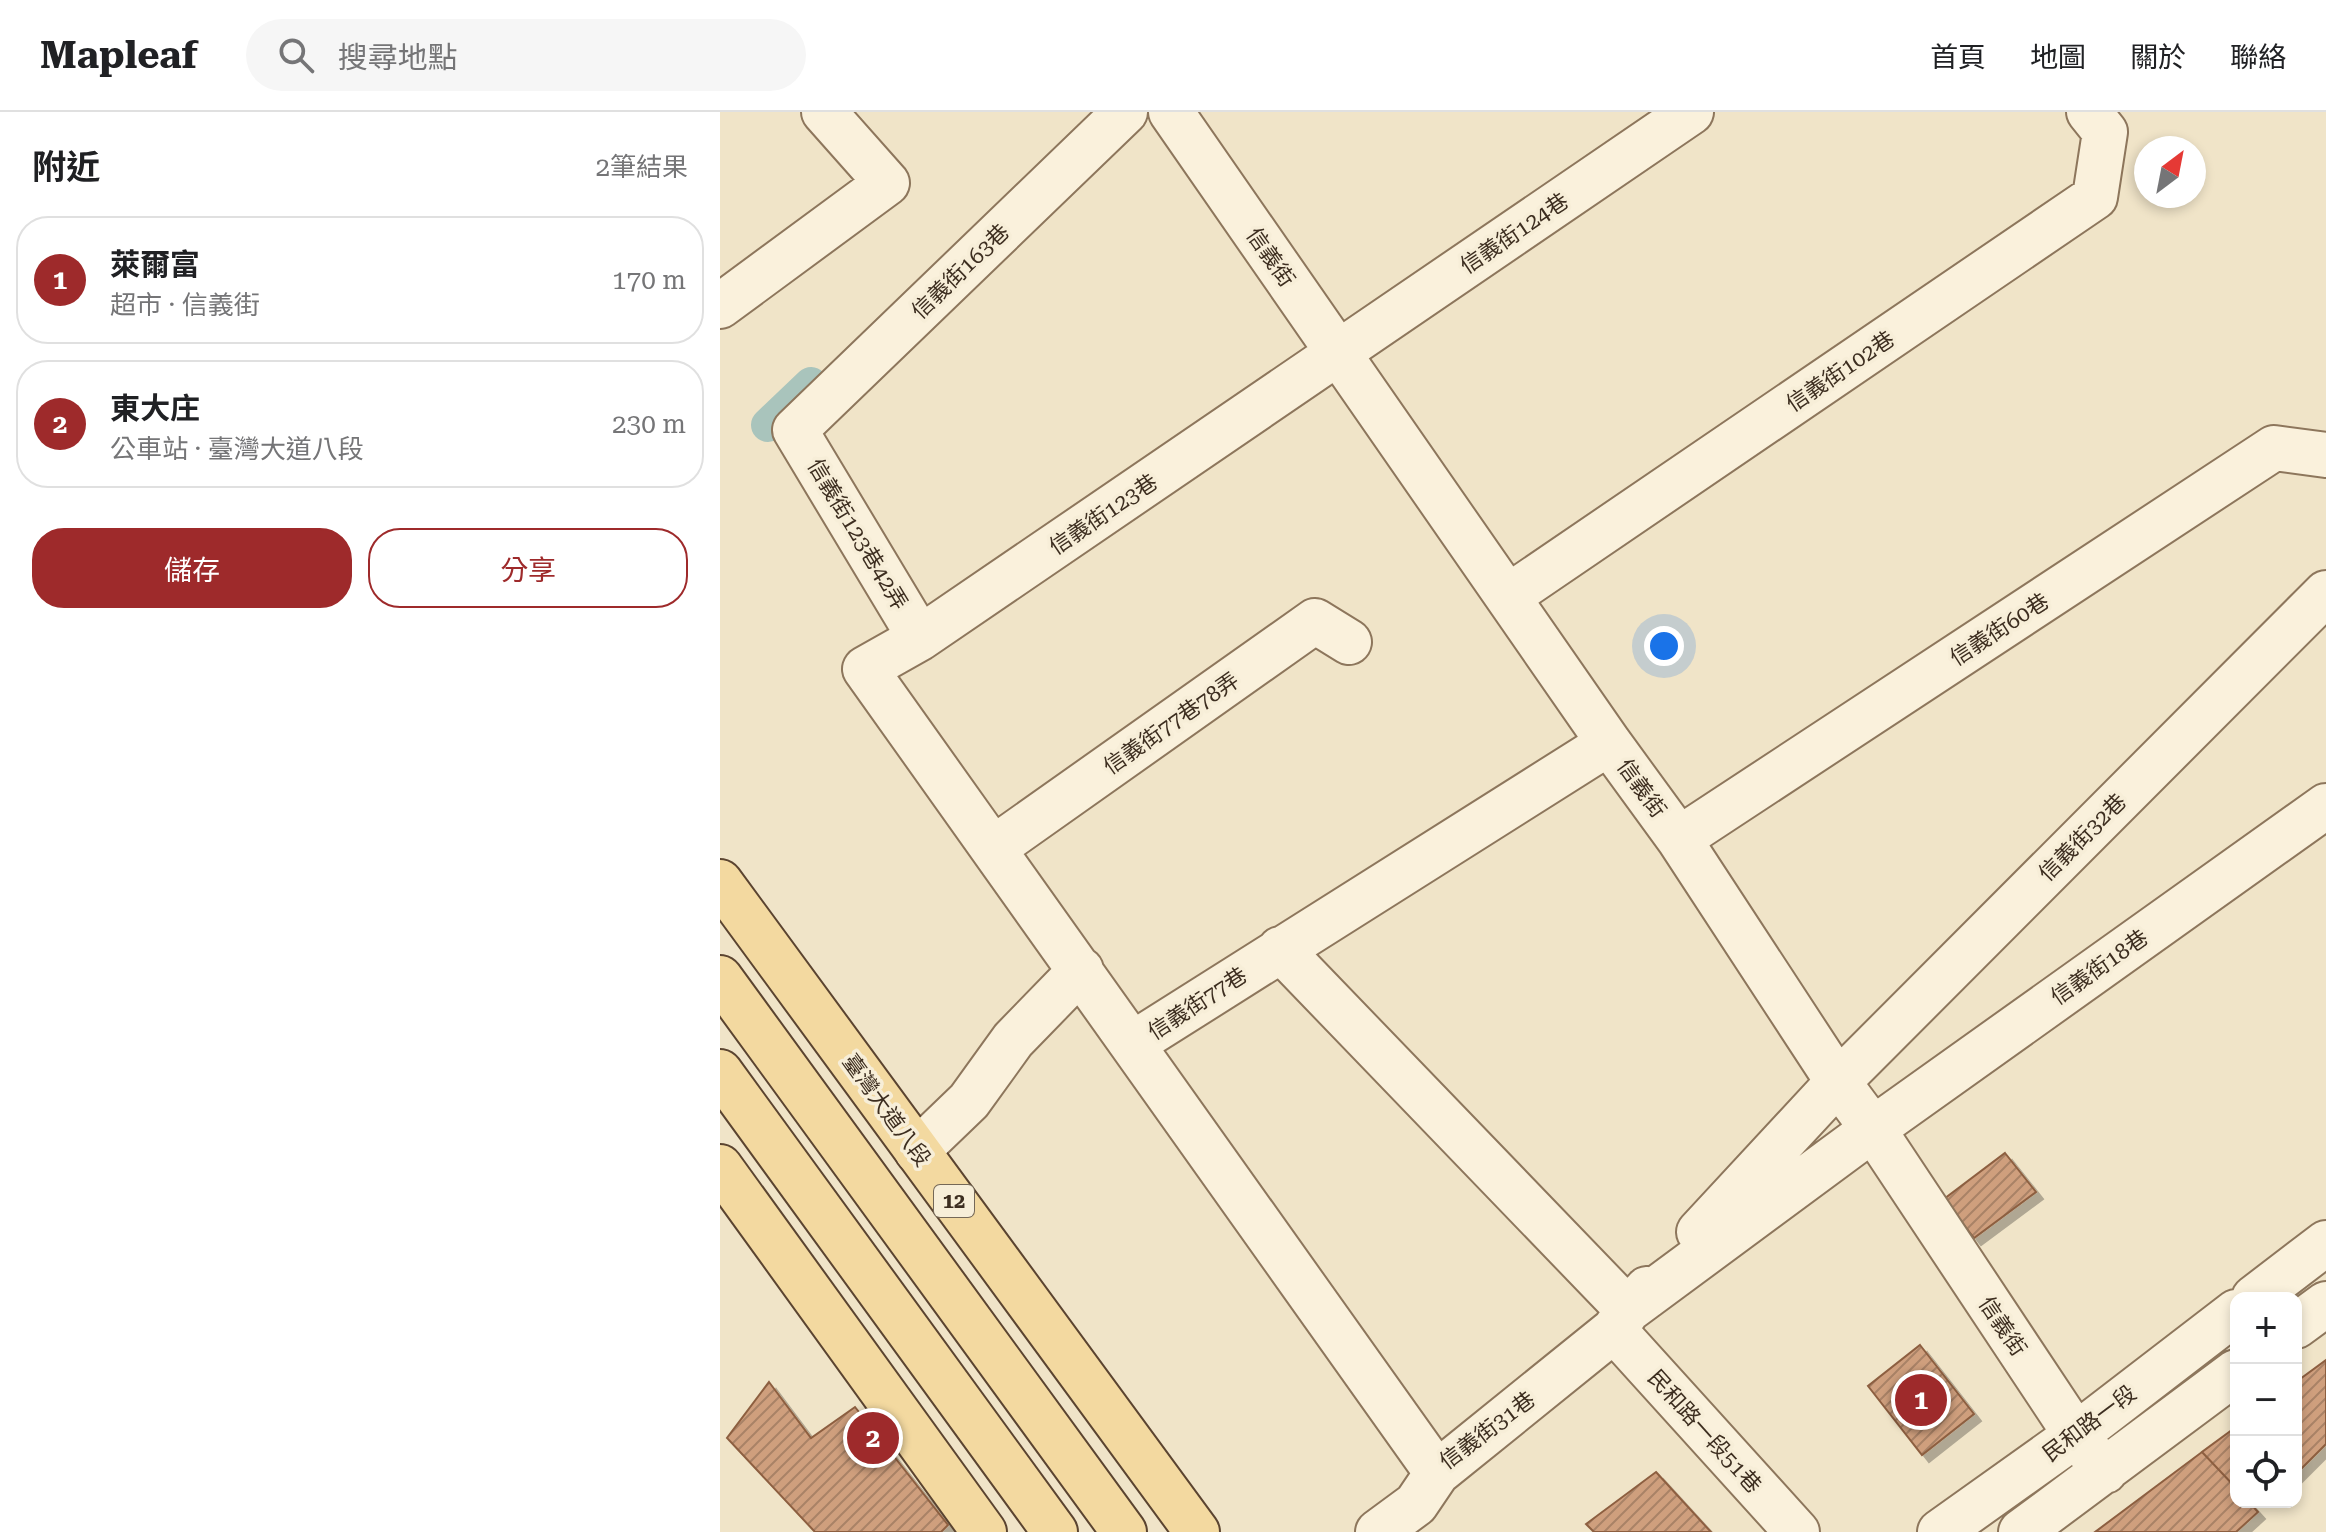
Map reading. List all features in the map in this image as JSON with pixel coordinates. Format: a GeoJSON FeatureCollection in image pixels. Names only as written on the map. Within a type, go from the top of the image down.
{"type":"FeatureCollection","features":[{"type":"Feature","properties":{"kind":"main road","name":"臺灣大道八段"},"geometry":{"type":"LineString","coordinates":[[720,882],[1186,1528]]}},
{"type":"Feature","properties":{"kind":"main road","name":"12"},"geometry":{"type":"LineString","coordinates":[[720,978],[1124,1532]]}},
{"type":"Feature","properties":{"kind":"main road"},"geometry":{"type":"LineString","coordinates":[[720,1072],[1055,1532]]}},
{"type":"Feature","properties":{"kind":"main road"},"geometry":{"type":"LineString","coordinates":[[720,1167],[978,1529]]}},
{"type":"Feature","properties":{"kind":"street"},"geometry":{"type":"LineString","coordinates":[[722,300],[887,183],[824,112]]}},
{"type":"Feature","properties":{"kind":"street","name":"信義街163巷"},"geometry":{"type":"LineString","coordinates":[[795,430],[1125,112]]}},
{"type":"Feature","properties":{"kind":"street","name":"信義街"},"geometry":{"type":"LineString","coordinates":[[1171,112],[1679,839],[1838,1082],[1873,1129],[2076,1435],[2105,1471]]}},
{"type":"Feature","properties":{"kind":"street","name":"信義街124巷"},"geometry":{"type":"LineString","coordinates":[[1338,354],[1691,112]]}},
{"type":"Feature","properties":{"kind":"street","name":"信義街102巷"},"geometry":{"type":"LineString","coordinates":[[1509,596],[2095,197],[2105,132],[2089,112]]}},
{"type":"Feature","properties":{"kind":"street","name":"信義街123巷"},"geometry":{"type":"LineString","coordinates":[[865,669],[920,638],[1338,354]]}},
{"type":"Feature","properties":{"kind":"street","name":"信義街123巷42弄"},"geometry":{"type":"LineString","coordinates":[[795,430],[920,638]]}},
{"type":"Feature","properties":{"kind":"street","name":"信義街60巷"},"geometry":{"type":"LineString","coordinates":[[1679,839],[2274,448],[2326,455]]}},
{"type":"Feature","properties":{"kind":"street","name":"信義街32巷"},"geometry":{"type":"LineString","coordinates":[[1621,1320],[1838,1082],[2326,593]]}},
{"type":"Feature","properties":{"kind":"street","name":"信義街77巷78弄"},"geometry":{"type":"LineString","coordinates":[[994,848],[1315,621],[1349,642]]}},
{"type":"Feature","properties":{"kind":"street","name":"信義街77巷"},"geometry":{"type":"LineString","coordinates":[[865,669],[1134,1043],[1609,743]]}},
{"type":"Feature","properties":{"kind":"street","name":"信義街18巷"},"geometry":{"type":"LineString","coordinates":[[1873,1129],[2326,806]]}},
{"type":"Feature","properties":{"kind":"street","name":"民和路一段51巷"},"geometry":{"type":"LineString","coordinates":[[1280,949],[1621,1320],[1797,1532]]}},
{"type":"Feature","properties":{"kind":"street"},"geometry":{"type":"LineString","coordinates":[[917,1151],[969,1101],[1013,1040],[1081,970]]}},
{"type":"Feature","properties":{"kind":"street","name":"信義街31巷"},"geometry":{"type":"LineString","coordinates":[[1134,1043],[1437,1473],[1621,1320],[1873,1129]]}},
{"type":"Feature","properties":{"kind":"street"},"geometry":{"type":"LineString","coordinates":[[2262,1292],[2326,1243]]}},
{"type":"Feature","properties":{"kind":"street"},"geometry":{"type":"LineString","coordinates":[[2302,1322],[2326,1304]]}},
{"type":"Feature","properties":{"kind":"street","name":"民和路一段"},"geometry":{"type":"LineString","coordinates":[[1940,1532],[2076,1435],[2230,1317]]}},
{"type":"Feature","properties":{"kind":"street"},"geometry":{"type":"LineString","coordinates":[[2021,1532],[2230,1377]]}},
{"type":"Feature","properties":{"kind":"street"},"geometry":{"type":"LineString","coordinates":[[1378,1532],[1416,1504],[1437,1473]]}},
{"type":"Feature","properties":{"kind":"building"},"geometry":{"type":"Polygon","coordinates":[[[2005,1153],[2036,1192],[1974,1238],[1944,1199],[2005,1153]]]}},
{"type":"Feature","properties":{"kind":"building"},"geometry":{"type":"Polygon","coordinates":[[[1920,1345],[1974,1414],[1922,1455],[1868,1386],[1920,1345]]]}},
{"type":"Feature","properties":{"kind":"building"},"geometry":{"type":"Polygon","coordinates":[[[2326,1360],[2326,1444],[2302,1468],[2302,1436],[2302,1378],[2326,1360]]]}},
{"type":"Feature","properties":{"kind":"building"},"geometry":{"type":"Polygon","coordinates":[[[769,1382],[811,1438],[855,1407],[948,1525],[941,1532],[815,1532],[727,1438],[769,1382]]]}},
{"type":"Feature","properties":{"kind":"building"},"geometry":{"type":"Polygon","coordinates":[[[2230,1431],[2230,1482],[2202,1452],[2230,1431]]]}},
{"type":"Feature","properties":{"kind":"building"},"geometry":{"type":"Polygon","coordinates":[[[2202,1452],[2230,1482],[2230,1508],[2254,1508],[2258,1512],[2236,1532],[2095,1532],[2202,1452]]]}},
{"type":"Feature","properties":{"kind":"building"},"geometry":{"type":"Polygon","coordinates":[[[1656,1472],[1711,1532],[1594,1532],[1586,1524],[1656,1472]]]}},
{"type":"Feature","properties":{"kind":"waterway"},"geometry":{"type":"LineString","coordinates":[[768,425],[811,384]]}},
{"type":"Feature","properties":{"kind":"place","name":"萊爾富"},"geometry":{"type":"Point","coordinates":[1921,1400]}},
{"type":"Feature","properties":{"kind":"place","name":"東大庄"},"geometry":{"type":"Point","coordinates":[873,1438]}}]}
